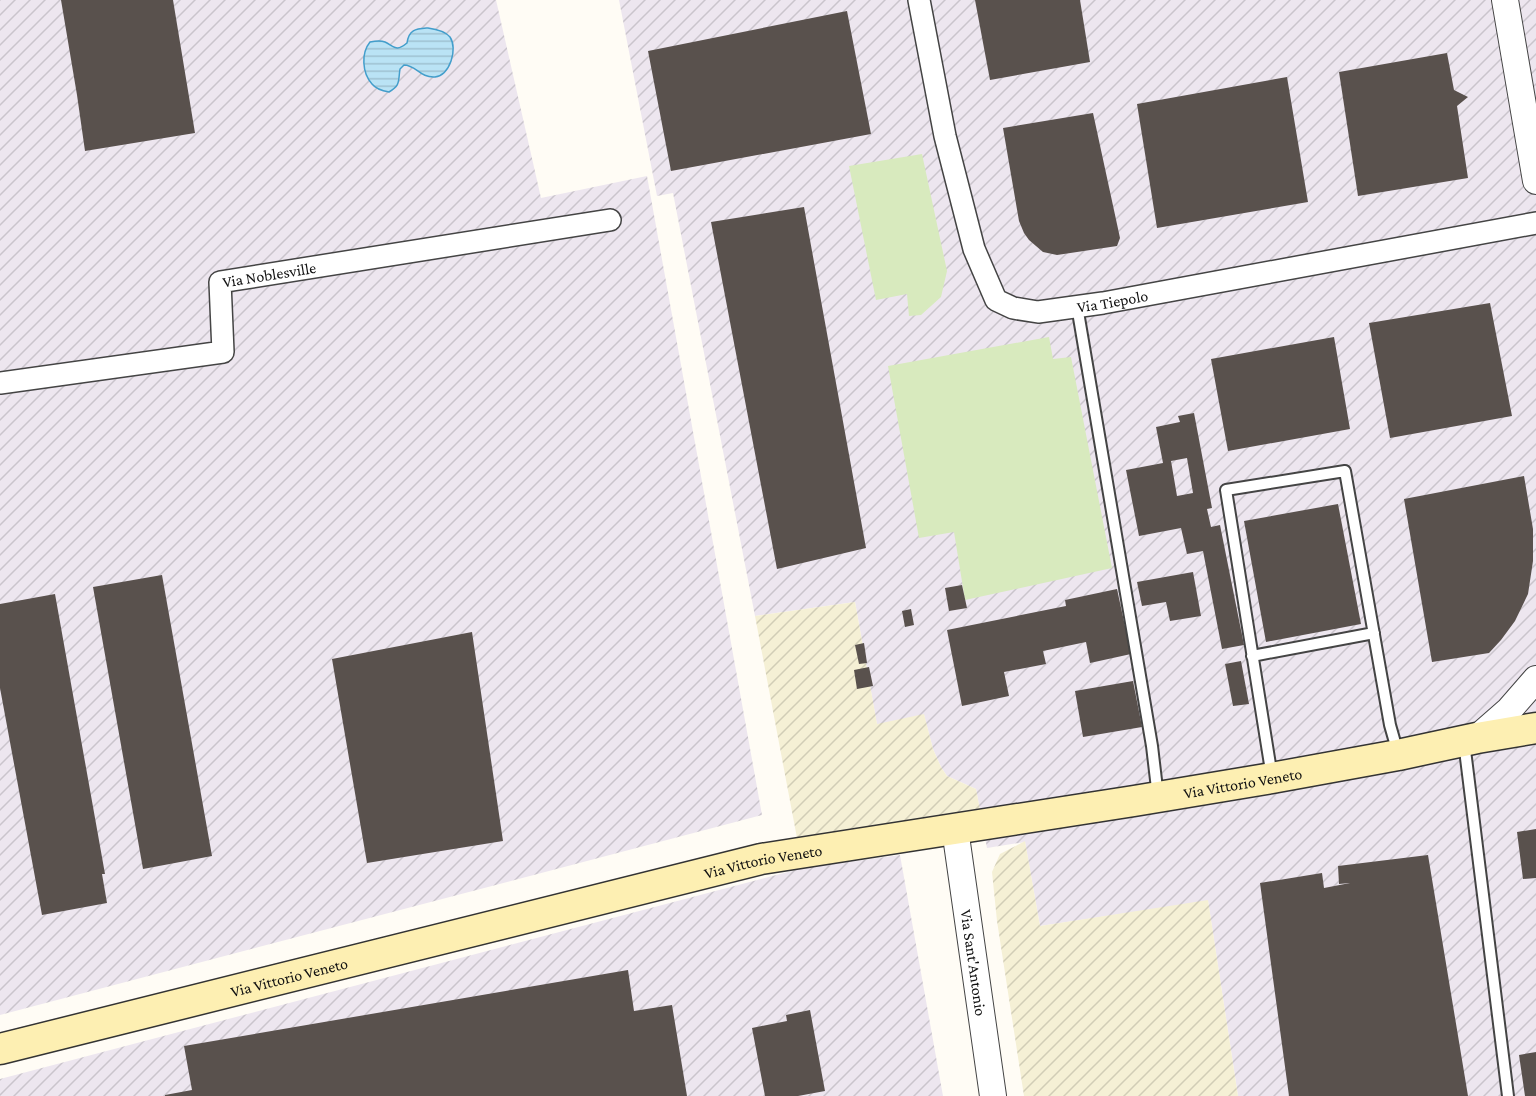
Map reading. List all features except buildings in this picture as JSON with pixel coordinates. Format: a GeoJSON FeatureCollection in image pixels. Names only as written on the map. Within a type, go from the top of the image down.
{"type":"FeatureCollection","features":[{"type":"Feature","properties":{"kind":"main road","name":"Via Vittorio Veneto"},"geometry":{"type":"LineString","coordinates":[[0,1048],[762,859],[1272,778],[1536,728]]}},
{"type":"Feature","properties":{"kind":"street","name":"Via Tiepolo"},"geometry":{"type":"LineString","coordinates":[[919,0],[945,136],[974,249],[996,300],[1013,308],[1038,312],[1077,306],[1536,223]]}},
{"type":"Feature","properties":{"kind":"street"},"geometry":{"type":"LineString","coordinates":[[1505,0],[1536,181]]}},
{"type":"Feature","properties":{"kind":"street","name":"Via Noblesville"},"geometry":{"type":"LineString","coordinates":[[0,383],[223,352],[220,282],[610,220]]}},
{"type":"Feature","properties":{"kind":"street"},"geometry":{"type":"LineString","coordinates":[[1470,739],[1509,710],[1536,679]]}},
{"type":"Feature","properties":{"kind":"street","name":"Via Sant'Antonio"},"geometry":{"type":"LineString","coordinates":[[954,829],[993,1096]]}},
{"type":"Feature","properties":{"kind":"lane"},"geometry":{"type":"LineString","coordinates":[[1077,306],[1152,746],[1158,797]]}},
{"type":"Feature","properties":{"kind":"lane"},"geometry":{"type":"LineString","coordinates":[[1272,778],[1226,490],[1345,471],[1390,725],[1398,754]]}},
{"type":"Feature","properties":{"kind":"lane"},"geometry":{"type":"LineString","coordinates":[[1252,656],[1374,633]]}},
{"type":"Feature","properties":{"kind":"lane"},"geometry":{"type":"LineString","coordinates":[[1470,739],[1508,1096]]}},
{"type":"Feature","properties":{"kind":"shaded area"},"geometry":{"type":"Polygon","coordinates":[[[0,0],[496,0],[541,198],[647,176],[762,815],[0,1015],[0,0]]]}},
{"type":"Feature","properties":{"kind":"shaded area"},"geometry":{"type":"Polygon","coordinates":[[[619,0],[1536,0],[1536,1096],[1238,1096],[1208,901],[1040,926],[1025,842],[987,848],[976,789],[947,776],[933,749],[924,715],[877,725],[855,602],[755,616],[673,193],[657,196],[619,0]]]}},
{"type":"Feature","properties":{"kind":"shaded area"},"geometry":{"type":"Polygon","coordinates":[[[855,602],[877,724],[924,714],[933,749],[941,767],[947,776],[976,789],[980,810],[797,838],[755,616],[855,602]]]}},
{"type":"Feature","properties":{"kind":"shaded area"},"geometry":{"type":"Polygon","coordinates":[[[1025,841],[1040,926],[1208,900],[1238,1096],[1024,1096],[997,921],[992,872],[1000,854],[1025,841]]]}},
{"type":"Feature","properties":{"kind":"shaded area"},"geometry":{"type":"Polygon","coordinates":[[[900,855],[943,1096],[0,1096],[0,1079],[803,868],[900,855]]]}},
{"type":"Feature","properties":{"kind":"green space"},"geometry":{"type":"Polygon","coordinates":[[[922,154],[947,271],[941,297],[921,315],[909,316],[907,294],[876,300],[849,166],[922,154]]]}},
{"type":"Feature","properties":{"kind":"green space"},"geometry":{"type":"Polygon","coordinates":[[[1049,337],[1053,359],[1071,357],[1112,568],[965,600],[954,532],[919,538],[888,366],[1049,337]]]}},
{"type":"Feature","properties":{"kind":"water"},"geometry":{"type":"Polygon","coordinates":[[[428,28],[445,33],[452,42],[453,54],[445,72],[430,77],[404,65],[400,69],[397,85],[389,92],[374,86],[366,74],[364,63],[365,52],[370,42],[383,41],[398,48],[407,43],[409,35],[414,31],[428,28]]]}}]}
